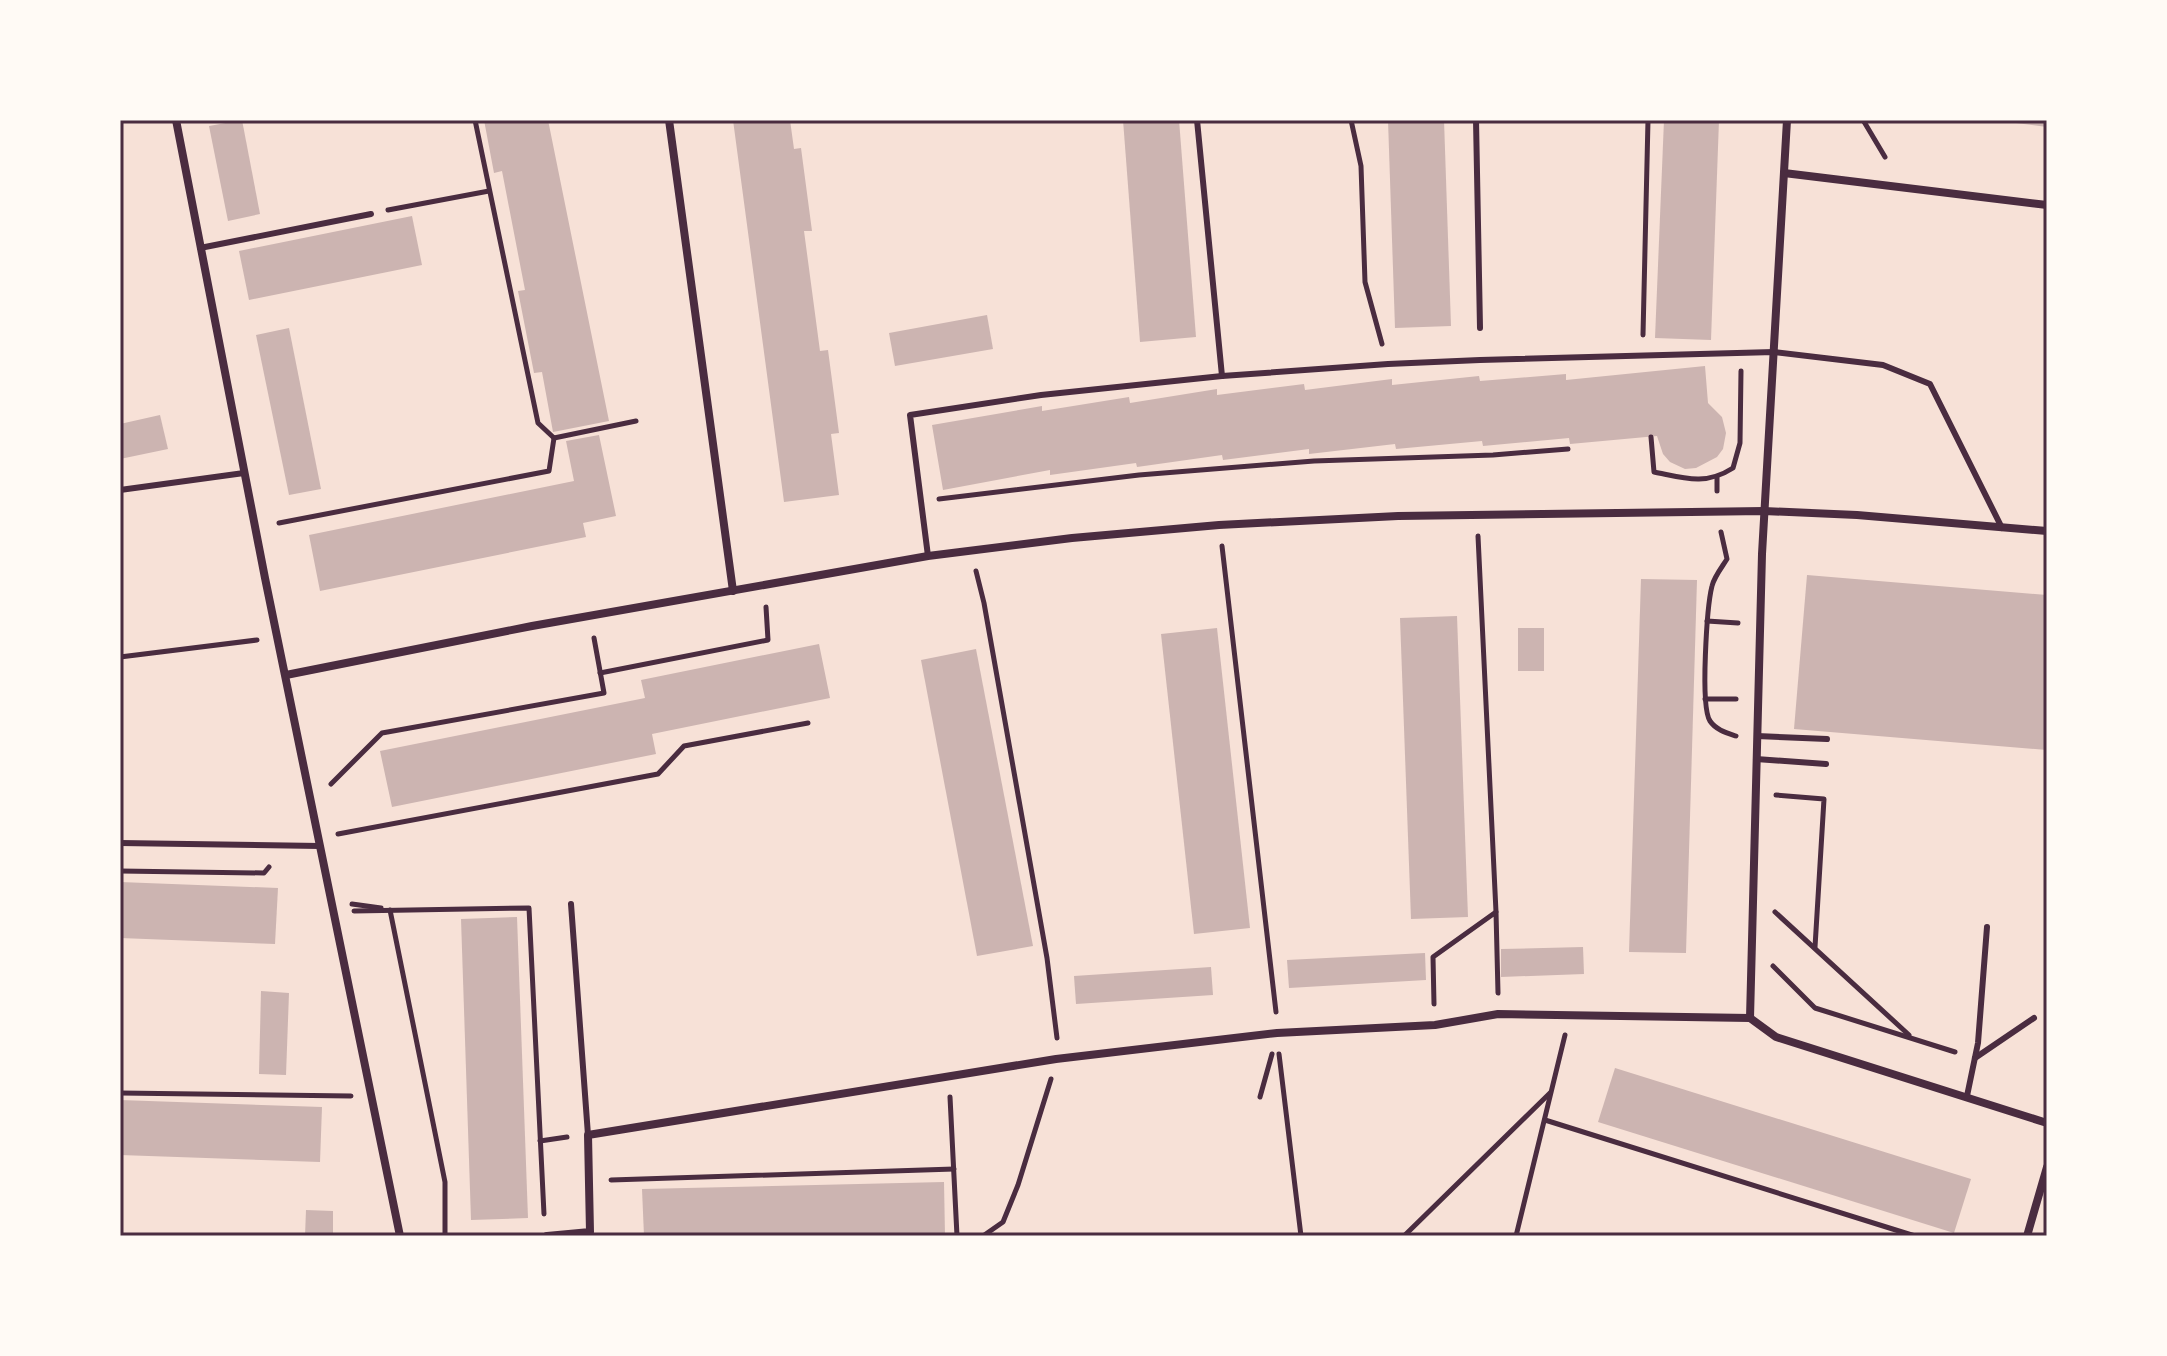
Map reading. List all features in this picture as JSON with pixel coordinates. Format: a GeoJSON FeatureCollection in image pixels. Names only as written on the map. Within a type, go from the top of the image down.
{"type":"FeatureCollection","features":[{"type":"Feature","properties":{"kind":"street"},"geometry":{"type":"LineString","coordinates":[[176,120],[244,473],[400,1236]]}},
{"type":"Feature","properties":{"kind":"street"},"geometry":{"type":"LineString","coordinates":[[669,120],[733,591]]}},
{"type":"Feature","properties":{"kind":"street"},"geometry":{"type":"LineString","coordinates":[[1750,1018],[1764,511],[1787,120]]}},
{"type":"Feature","properties":{"kind":"street"},"geometry":{"type":"LineString","coordinates":[[1784,173],[2047,205]]}},
{"type":"Feature","properties":{"kind":"street"},"geometry":{"type":"LineString","coordinates":[[286,675],[532,626],[928,556],[1072,538],[1219,525],[1398,516],[1764,511],[1857,515],[2047,531]]}},
{"type":"Feature","properties":{"kind":"street"},"geometry":{"type":"LineString","coordinates":[[547,1236],[590,1232],[588,1135],[1056,1059],[1277,1033],[1435,1025],[1498,1014],[1750,1018],[1776,1037],[2047,1123]]}},
{"type":"Feature","properties":{"kind":"street"},"geometry":{"type":"LineString","coordinates":[[2027,1236],[2047,1167]]}},
{"type":"Feature","properties":{"kind":"lane"},"geometry":{"type":"LineString","coordinates":[[1197,120],[1222,376]]}},
{"type":"Feature","properties":{"kind":"lane"},"geometry":{"type":"LineString","coordinates":[[1476,120],[1480,328]]}},
{"type":"Feature","properties":{"kind":"lane"},"geometry":{"type":"LineString","coordinates":[[200,248],[371,214]]}},
{"type":"Feature","properties":{"kind":"lane"},"geometry":{"type":"LineString","coordinates":[[928,556],[910,415],[1041,395],[1222,376],[1388,364],[1774,352],[1883,365],[1930,384],[2002,528]]}},
{"type":"Feature","properties":{"kind":"lane"},"geometry":{"type":"LineString","coordinates":[[120,490],[244,473]]}},
{"type":"Feature","properties":{"kind":"lane"},"geometry":{"type":"LineString","coordinates":[[1757,736],[1827,739]]}},
{"type":"Feature","properties":{"kind":"lane"},"geometry":{"type":"LineString","coordinates":[[1756,759],[1826,764]]}},
{"type":"Feature","properties":{"kind":"lane"},"geometry":{"type":"LineString","coordinates":[[120,843],[320,846]]}},
{"type":"Feature","properties":{"kind":"lane"},"geometry":{"type":"LineString","coordinates":[[571,904],[588,1135]]}},
{"type":"Feature","properties":{"kind":"lane"},"geometry":{"type":"LineString","coordinates":[[1967,1096],[1975,1058],[1987,927]]}},
{"type":"Feature","properties":{"kind":"lane"},"geometry":{"type":"LineString","coordinates":[[1975,1058],[2034,1018]]}},
{"type":"Feature","properties":{"kind":"path"},"geometry":{"type":"LineString","coordinates":[[475,120],[538,423],[554,438]]}},
{"type":"Feature","properties":{"kind":"path"},"geometry":{"type":"LineString","coordinates":[[1351,120],[1361,166],[1365,282],[1388,364]]}},
{"type":"Feature","properties":{"kind":"path"},"geometry":{"type":"LineString","coordinates":[[1643,356],[1648,120]]}},
{"type":"Feature","properties":{"kind":"path"},"geometry":{"type":"LineString","coordinates":[[1863,120],[1885,157]]}},
{"type":"Feature","properties":{"kind":"path"},"geometry":{"type":"LineString","coordinates":[[371,214],[489,191]]}},
{"type":"Feature","properties":{"kind":"path"},"geometry":{"type":"LineString","coordinates":[[1651,437],[1654,472],[1693,479],[1717,478],[1733,468],[1740,443],[1741,353]]}},
{"type":"Feature","properties":{"kind":"path"},"geometry":{"type":"LineString","coordinates":[[554,438],[636,421]]}},
{"type":"Feature","properties":{"kind":"path"},"geometry":{"type":"LineString","coordinates":[[279,523],[549,471],[554,438]]}},
{"type":"Feature","properties":{"kind":"path"},"geometry":{"type":"LineString","coordinates":[[921,504],[944,498],[1155,474],[1314,461],[1493,455],[1568,449]]}},
{"type":"Feature","properties":{"kind":"path"},"geometry":{"type":"LineString","coordinates":[[1477,515],[1498,1014]]}},
{"type":"Feature","properties":{"kind":"path"},"geometry":{"type":"LineString","coordinates":[[1219,525],[1301,1236]]}},
{"type":"Feature","properties":{"kind":"path"},"geometry":{"type":"LineString","coordinates":[[973,550],[1047,958],[1057,1034],[1056,1059],[1043,1105],[1003,1222],[983,1236]]}},
{"type":"Feature","properties":{"kind":"path"},"geometry":{"type":"LineString","coordinates":[[1727,559],[1712,583],[1707,621],[1705,699],[1709,720],[1720,731],[1741,737]]}},
{"type":"Feature","properties":{"kind":"path"},"geometry":{"type":"LineString","coordinates":[[600,673],[768,640],[766,607]]}},
{"type":"Feature","properties":{"kind":"path"},"geometry":{"type":"LineString","coordinates":[[1707,621],[1743,623]]}},
{"type":"Feature","properties":{"kind":"path"},"geometry":{"type":"LineString","coordinates":[[120,657],[278,637]]}},
{"type":"Feature","properties":{"kind":"path"},"geometry":{"type":"LineString","coordinates":[[323,789],[382,733],[604,693],[594,638]]}},
{"type":"Feature","properties":{"kind":"path"},"geometry":{"type":"LineString","coordinates":[[1705,699],[1741,699]]}},
{"type":"Feature","properties":{"kind":"path"},"geometry":{"type":"LineString","coordinates":[[333,834],[658,774],[684,746],[808,723]]}},
{"type":"Feature","properties":{"kind":"path"},"geometry":{"type":"LineString","coordinates":[[1755,794],[1824,799],[1815,947]]}},
{"type":"Feature","properties":{"kind":"path"},"geometry":{"type":"LineString","coordinates":[[120,871],[264,873],[289,845]]}},
{"type":"Feature","properties":{"kind":"path"},"geometry":{"type":"LineString","coordinates":[[1752,891],[1913,1038]]}},
{"type":"Feature","properties":{"kind":"path"},"geometry":{"type":"LineString","coordinates":[[347,904],[390,910]]}},
{"type":"Feature","properties":{"kind":"path"},"geometry":{"type":"LineString","coordinates":[[333,912],[529,908],[544,1217]]}},
{"type":"Feature","properties":{"kind":"path"},"geometry":{"type":"LineString","coordinates":[[390,910],[445,1182],[445,1236]]}},
{"type":"Feature","properties":{"kind":"path"},"geometry":{"type":"LineString","coordinates":[[1435,1025],[1433,957],[1496,912]]}},
{"type":"Feature","properties":{"kind":"path"},"geometry":{"type":"LineString","coordinates":[[1751,946],[1815,1008],[1975,1058]]}},
{"type":"Feature","properties":{"kind":"path"},"geometry":{"type":"LineString","coordinates":[[1260,1097],[1277,1033]]}},
{"type":"Feature","properties":{"kind":"path"},"geometry":{"type":"LineString","coordinates":[[1516,1236],[1559,1059]]}},
{"type":"Feature","properties":{"kind":"path"},"geometry":{"type":"LineString","coordinates":[[949,1078],[957,1236]]}},
{"type":"Feature","properties":{"kind":"path"},"geometry":{"type":"LineString","coordinates":[[1404,1236],[1551,1092]]}},
{"type":"Feature","properties":{"kind":"path"},"geometry":{"type":"LineString","coordinates":[[120,1093],[371,1095]]}},
{"type":"Feature","properties":{"kind":"path"},"geometry":{"type":"LineString","coordinates":[[1545,1120],[1915,1236]]}},
{"type":"Feature","properties":{"kind":"path"},"geometry":{"type":"LineString","coordinates":[[607,1180],[954,1169]]}},
{"type":"Feature","properties":{"kind":"building"},"geometry":{"type":"Polygon","coordinates":[[[242,120],[260,214],[228,221],[209,126],[242,120]]]}},
{"type":"Feature","properties":{"kind":"building"},"geometry":{"type":"Polygon","coordinates":[[[484,120],[548,120],[609,421],[553,432],[542,372],[534,373],[518,291],[525,290],[502,171],[494,173],[484,120]]]}},
{"type":"Feature","properties":{"kind":"building"},"geometry":{"type":"Polygon","coordinates":[[[733,120],[790,120],[794,149],[801,148],[812,231],[804,231],[820,351],[828,350],[839,433],[831,434],[839,495],[784,502],[733,120]]]}},
{"type":"Feature","properties":{"kind":"building"},"geometry":{"type":"Polygon","coordinates":[[[1123,120],[1179,120],[1196,337],[1140,342],[1123,120]]]}},
{"type":"Feature","properties":{"kind":"building"},"geometry":{"type":"Polygon","coordinates":[[[1388,120],[1444,120],[1451,326],[1395,328],[1388,120]]]}},
{"type":"Feature","properties":{"kind":"building"},"geometry":{"type":"Polygon","coordinates":[[[1664,120],[1719,120],[1711,340],[1655,338],[1664,120]]]}},
{"type":"Feature","properties":{"kind":"building"},"geometry":{"type":"Polygon","coordinates":[[[2047,120],[2047,127],[2008,122],[2047,120]]]}},
{"type":"Feature","properties":{"kind":"building"},"geometry":{"type":"Polygon","coordinates":[[[412,216],[422,265],[249,300],[239,251],[412,216]]]}},
{"type":"Feature","properties":{"kind":"building"},"geometry":{"type":"Polygon","coordinates":[[[987,315],[993,349],[895,366],[889,333],[987,315]]]}},
{"type":"Feature","properties":{"kind":"building"},"geometry":{"type":"Polygon","coordinates":[[[289,328],[321,489],[289,495],[256,335],[289,328]]]}},
{"type":"Feature","properties":{"kind":"building"},"geometry":{"type":"Polygon","coordinates":[[[1705,366],[1708,403],[1722,417],[1726,433],[1723,449],[1717,457],[1696,468],[1685,469],[1670,462],[1663,454],[1657,436],[1570,444],[1569,438],[1483,446],[1482,441],[1396,449],[1395,444],[1309,454],[1309,449],[1223,460],[1222,455],[1050,475],[1050,470],[943,490],[932,425],[1042,406],[1042,411],[1129,397],[1130,403],[1217,389],[1217,395],[1304,384],[1305,390],[1392,379],[1392,385],[1479,376],[1480,381],[1566,374],[1566,380],[1705,366]]]}},
{"type":"Feature","properties":{"kind":"building"},"geometry":{"type":"Polygon","coordinates":[[[160,415],[168,449],[120,459],[120,424],[160,415]]]}},
{"type":"Feature","properties":{"kind":"building"},"geometry":{"type":"Polygon","coordinates":[[[599,435],[616,516],[583,523],[586,537],[320,591],[309,535],[574,481],[566,441],[599,435]]]}},
{"type":"Feature","properties":{"kind":"building"},"geometry":{"type":"Polygon","coordinates":[[[1807,575],[2047,595],[2047,750],[1794,729],[1807,575]]]}},
{"type":"Feature","properties":{"kind":"building"},"geometry":{"type":"Polygon","coordinates":[[[1641,579],[1697,580],[1686,953],[1629,952],[1641,579]]]}},
{"type":"Feature","properties":{"kind":"building"},"geometry":{"type":"Polygon","coordinates":[[[1457,616],[1468,917],[1411,919],[1400,618],[1457,616]]]}},
{"type":"Feature","properties":{"kind":"building"},"geometry":{"type":"Polygon","coordinates":[[[1217,628],[1250,928],[1194,934],[1161,634],[1217,628]]]}},
{"type":"Feature","properties":{"kind":"building"},"geometry":{"type":"Polygon","coordinates":[[[1518,628],[1544,628],[1544,671],[1518,671],[1518,628]]]}},
{"type":"Feature","properties":{"kind":"building"},"geometry":{"type":"Polygon","coordinates":[[[819,644],[830,698],[652,734],[656,754],[392,807],[380,751],[645,698],[641,680],[819,644]]]}},
{"type":"Feature","properties":{"kind":"building"},"geometry":{"type":"Polygon","coordinates":[[[976,649],[1033,946],[977,956],[921,660],[976,649]]]}},
{"type":"Feature","properties":{"kind":"building"},"geometry":{"type":"Polygon","coordinates":[[[120,882],[278,888],[275,944],[120,938],[120,882]]]}},
{"type":"Feature","properties":{"kind":"building"},"geometry":{"type":"Polygon","coordinates":[[[517,917],[528,1218],[471,1220],[461,919],[517,917]]]}},
{"type":"Feature","properties":{"kind":"building"},"geometry":{"type":"Polygon","coordinates":[[[1583,947],[1584,974],[1501,977],[1501,949],[1583,947]]]}},
{"type":"Feature","properties":{"kind":"building"},"geometry":{"type":"Polygon","coordinates":[[[1425,953],[1426,980],[1289,988],[1287,960],[1425,953]]]}},
{"type":"Feature","properties":{"kind":"building"},"geometry":{"type":"Polygon","coordinates":[[[1211,967],[1213,995],[1076,1004],[1074,976],[1211,967]]]}},
{"type":"Feature","properties":{"kind":"building"},"geometry":{"type":"Polygon","coordinates":[[[261,991],[289,993],[286,1075],[259,1074],[261,991]]]}},
{"type":"Feature","properties":{"kind":"building"},"geometry":{"type":"Polygon","coordinates":[[[1615,1068],[1971,1179],[1954,1233],[1598,1122],[1615,1068]]]}},
{"type":"Feature","properties":{"kind":"building"},"geometry":{"type":"Polygon","coordinates":[[[120,1100],[322,1107],[320,1162],[120,1155],[120,1100]]]}},
{"type":"Feature","properties":{"kind":"building"},"geometry":{"type":"Polygon","coordinates":[[[944,1182],[945,1236],[644,1236],[642,1189],[944,1182]]]}},
{"type":"Feature","properties":{"kind":"building"},"geometry":{"type":"Polygon","coordinates":[[[306,1210],[333,1211],[333,1236],[305,1236],[306,1210]]]}}]}
